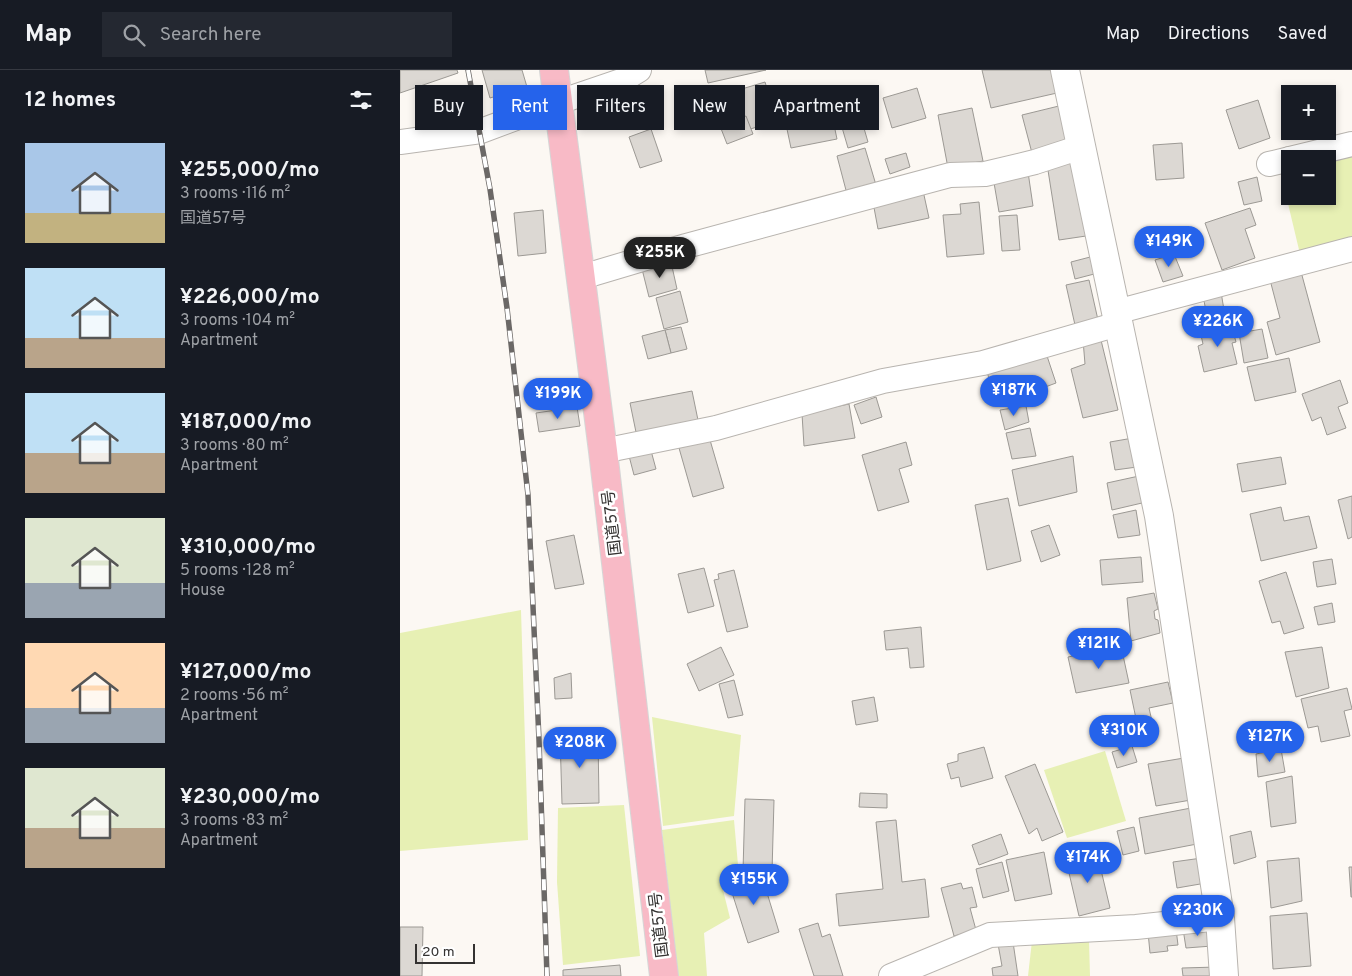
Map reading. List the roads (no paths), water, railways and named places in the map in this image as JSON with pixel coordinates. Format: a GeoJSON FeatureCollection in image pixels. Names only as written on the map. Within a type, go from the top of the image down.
{"type":"FeatureCollection","features":[{"type":"Feature","properties":{"kind":"highway","name":"国道57号"},"geometry":{"type":"LineString","coordinates":[[554,70],[556,85]]}},
{"type":"Feature","properties":{"kind":"highway","name":"国道57号"},"geometry":{"type":"LineString","coordinates":[[563,130],[603,451],[664,976]]}},
{"type":"Feature","properties":{"kind":"street"},"geometry":{"type":"LineString","coordinates":[[567,99],[621,81],[639,70]]}},
{"type":"Feature","properties":{"kind":"street"},"geometry":{"type":"LineString","coordinates":[[1065,70],[1159,516],[1220,918],[1224,976]]}},
{"type":"Feature","properties":{"kind":"street"},"geometry":{"type":"LineString","coordinates":[[400,142],[481,131],[493,127]]}},
{"type":"Feature","properties":{"kind":"street"},"geometry":{"type":"LineString","coordinates":[[1326,150],[1352,144]]}},
{"type":"Feature","properties":{"kind":"street"},"geometry":{"type":"LineString","coordinates":[[582,278],[686,246],[950,175],[986,174],[1035,162],[1081,147]]}},
{"type":"Feature","properties":{"kind":"street"},"geometry":{"type":"LineString","coordinates":[[603,451],[716,428],[883,381],[983,363],[1117,318],[1352,249]]}},
{"type":"Feature","properties":{"kind":"street"},"geometry":{"type":"LineString","coordinates":[[891,976],[990,935],[1136,927],[1220,918]]}},
{"type":"Feature","properties":{"kind":"railway"},"geometry":{"type":"LineString","coordinates":[[468,70],[490,189],[507,308],[528,495],[547,976]]}}]}
